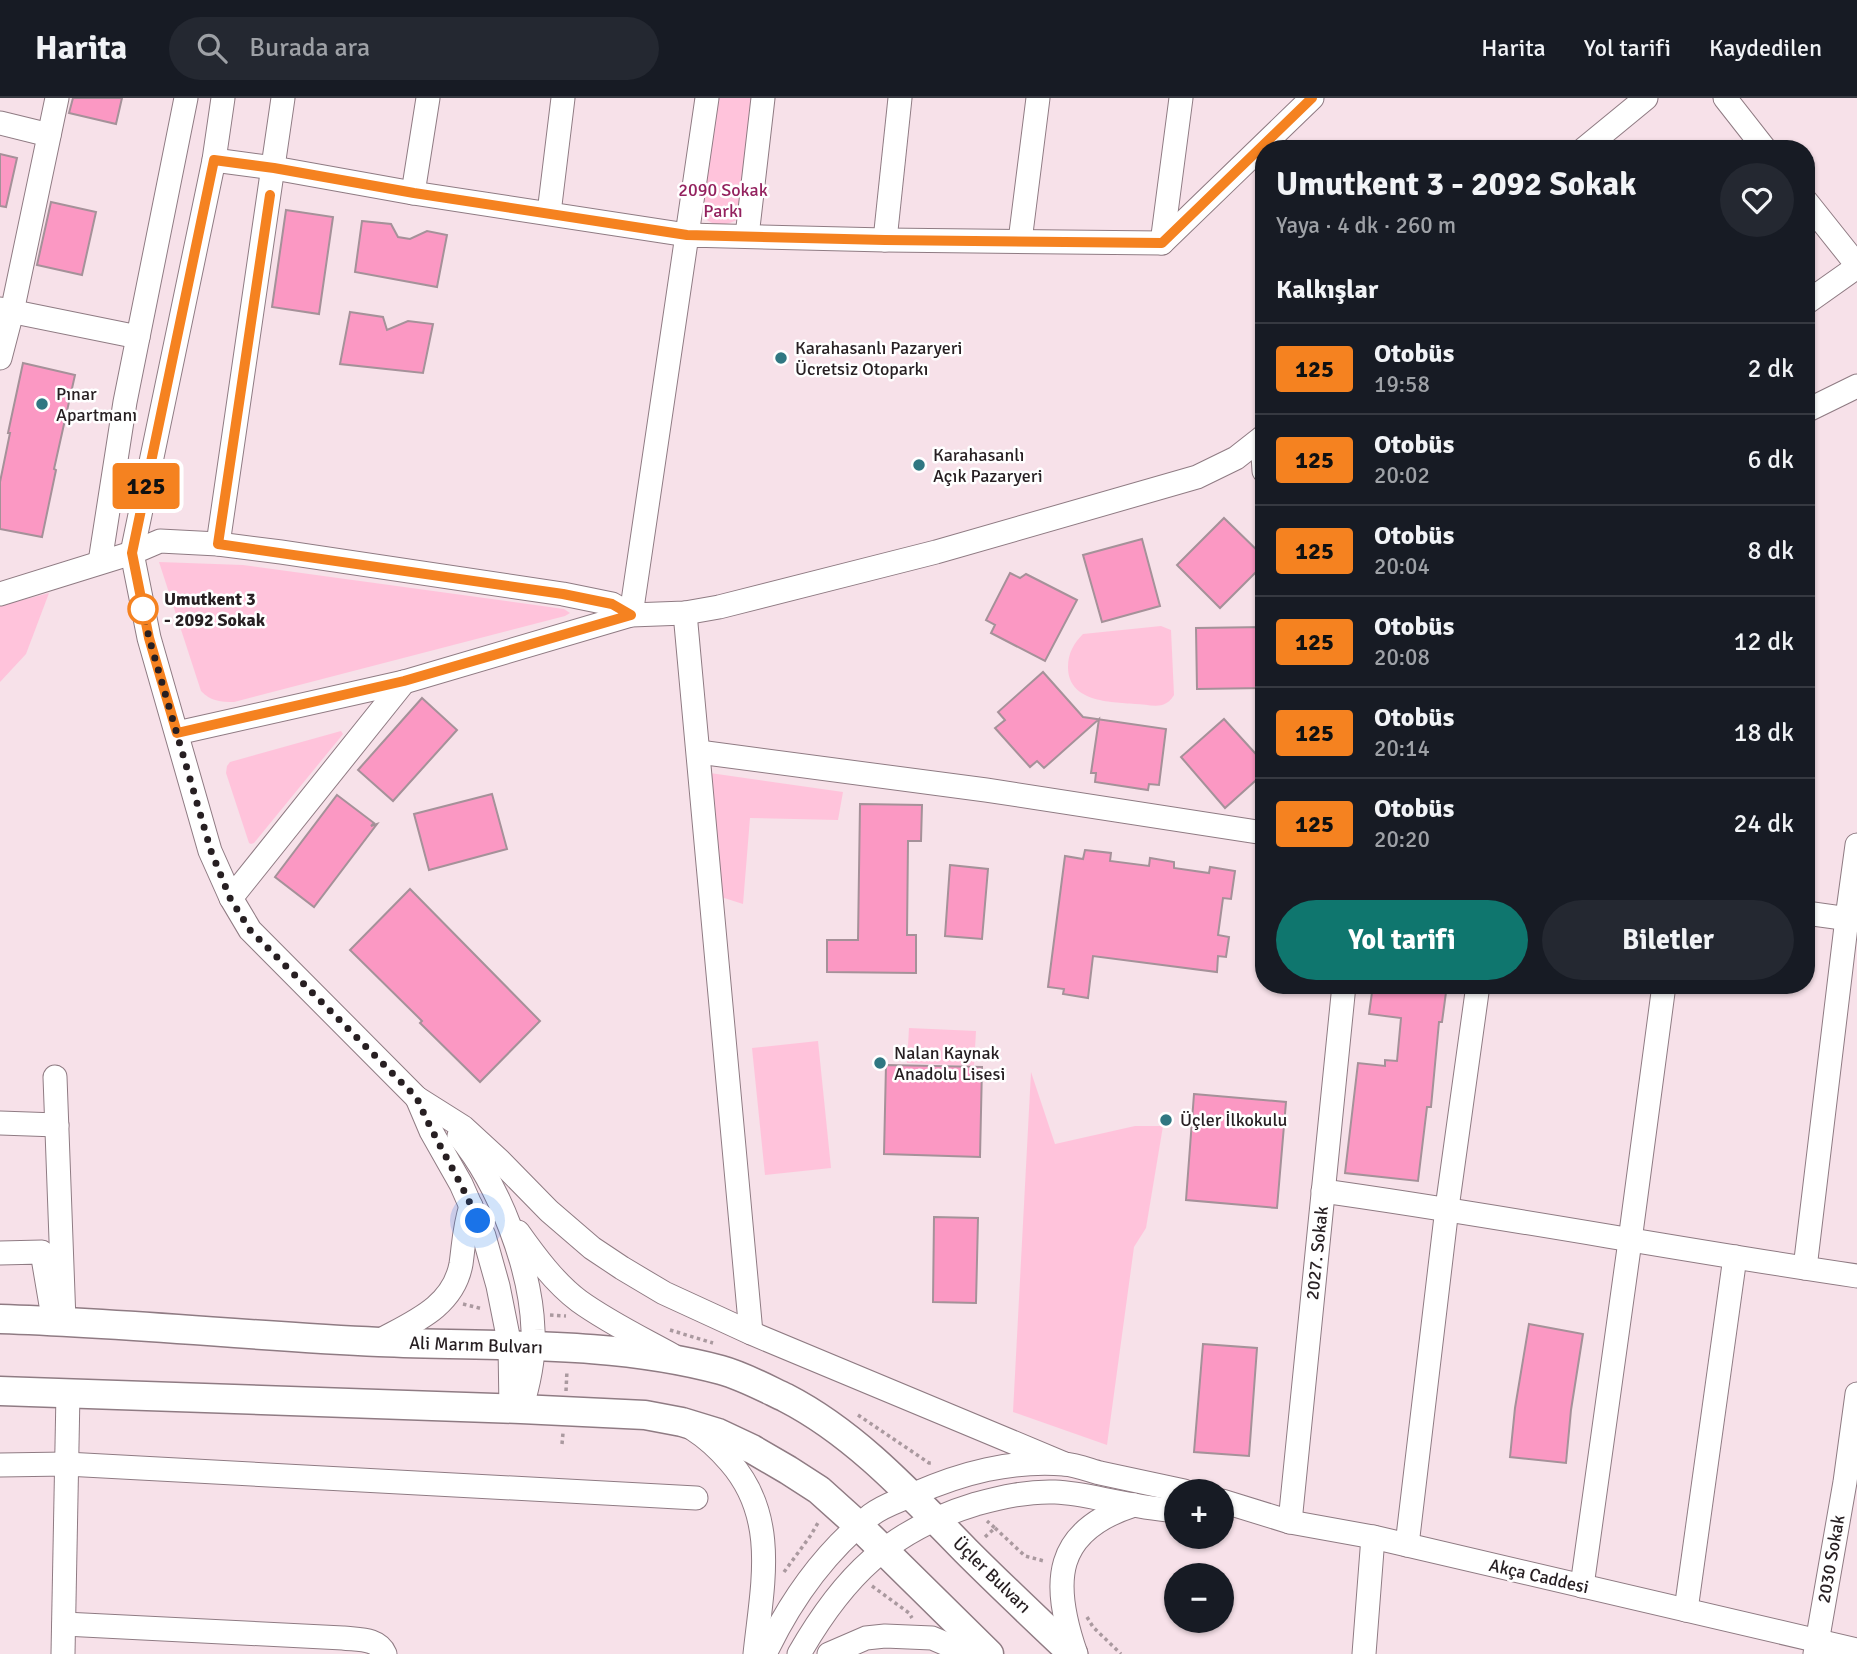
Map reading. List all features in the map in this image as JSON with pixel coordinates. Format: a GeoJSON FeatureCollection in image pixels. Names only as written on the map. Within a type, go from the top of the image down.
{"type":"FeatureCollection","features":[{"type":"Feature","properties":{"kind":"main road","name":"Ali Marım Bulvarı"},"geometry":{"type":"LineString","coordinates":[[0,1319],[377,1342],[612,1350],[688,1363],[724,1371],[788,1399],[820,1418],[911,1496]]}},
{"type":"Feature","properties":{"kind":"main road"},"geometry":{"type":"LineString","coordinates":[[0,1391],[565,1411],[645,1415],[682,1422],[718,1433],[752,1450],[788,1470],[832,1500],[989,1654]]}},
{"type":"Feature","properties":{"kind":"main road","name":"Üçler Bulvarı"},"geometry":{"type":"LineString","coordinates":[[911,1496],[1074,1654]]}},
{"type":"Feature","properties":{"kind":"street"},"geometry":{"type":"LineString","coordinates":[[0,358],[6,311],[57,98]]}},
{"type":"Feature","properties":{"kind":"street"},"geometry":{"type":"LineString","coordinates":[[100,562],[125,402],[186,98]]}},
{"type":"Feature","properties":{"kind":"street"},"geometry":{"type":"LineString","coordinates":[[223,98],[214,160],[132,553],[149,638],[211,851],[230,898],[250,930],[417,1098],[463,1126],[549,1211],[592,1248],[622,1268],[664,1293],[751,1333],[1065,1464],[1164,1486]]}},
{"type":"Feature","properties":{"kind":"street"},"geometry":{"type":"LineString","coordinates":[[218,544],[283,98]]}},
{"type":"Feature","properties":{"kind":"street"},"geometry":{"type":"LineString","coordinates":[[414,193],[428,98]]}},
{"type":"Feature","properties":{"kind":"street"},"geometry":{"type":"LineString","coordinates":[[549,213],[564,98]]}},
{"type":"Feature","properties":{"kind":"street"},"geometry":{"type":"LineString","coordinates":[[631,615],[707,98]]}},
{"type":"Feature","properties":{"kind":"street"},"geometry":{"type":"LineString","coordinates":[[747,236],[763,98]]}},
{"type":"Feature","properties":{"kind":"street"},"geometry":{"type":"LineString","coordinates":[[885,240],[901,98]]}},
{"type":"Feature","properties":{"kind":"street"},"geometry":{"type":"LineString","coordinates":[[1020,241],[1038,98]]}},
{"type":"Feature","properties":{"kind":"street"},"geometry":{"type":"LineString","coordinates":[[1162,243],[1181,98]]}},
{"type":"Feature","properties":{"kind":"street"},"geometry":{"type":"LineString","coordinates":[[1269,140],[1312,98]]}},
{"type":"Feature","properties":{"kind":"street"},"geometry":{"type":"LineString","coordinates":[[1595,140],[1646,98]]}},
{"type":"Feature","properties":{"kind":"street"},"geometry":{"type":"LineString","coordinates":[[1725,98],[1758,140]]}},
{"type":"Feature","properties":{"kind":"street"},"geometry":{"type":"LineString","coordinates":[[0,123],[49,135]]}},
{"type":"Feature","properties":{"kind":"street"},"geometry":{"type":"LineString","coordinates":[[214,160],[687,235],[1162,243],[1255,153]]}},
{"type":"Feature","properties":{"kind":"street"},"geometry":{"type":"LineString","coordinates":[[1815,211],[1854,256],[1815,294]]}},
{"type":"Feature","properties":{"kind":"street"},"geometry":{"type":"LineString","coordinates":[[6,311],[138,337]]}},
{"type":"Feature","properties":{"kind":"street"},"geometry":{"type":"LineString","coordinates":[[1815,407],[1857,386]]}},
{"type":"Feature","properties":{"kind":"street"},"geometry":{"type":"LineString","coordinates":[[177,733],[404,681],[631,615],[685,613],[731,604],[936,552],[1197,477],[1236,458],[1255,443]]}},
{"type":"Feature","properties":{"kind":"street"},"geometry":{"type":"LineString","coordinates":[[5,586],[132,553],[160,541],[218,544],[563,594],[612,604],[631,615]]}},
{"type":"Feature","properties":{"kind":"street"},"geometry":{"type":"LineString","coordinates":[[685,613],[751,1333]]}},
{"type":"Feature","properties":{"kind":"street"},"geometry":{"type":"LineString","coordinates":[[230,898],[404,681]]}},
{"type":"Feature","properties":{"kind":"street"},"geometry":{"type":"LineString","coordinates":[[699,752],[986,790],[1255,832]]}},
{"type":"Feature","properties":{"kind":"street"},"geometry":{"type":"LineString","coordinates":[[1805,1268],[1852,919],[1857,845]]}},
{"type":"Feature","properties":{"kind":"street"},"geometry":{"type":"LineString","coordinates":[[1815,914],[1852,919]]}},
{"type":"Feature","properties":{"kind":"street","name":"2027. Sokak"},"geometry":{"type":"LineString","coordinates":[[1290,1522],[1343,994]]}},
{"type":"Feature","properties":{"kind":"street"},"geometry":{"type":"LineString","coordinates":[[1407,1545],[1447,1208],[1477,994]]}},
{"type":"Feature","properties":{"kind":"street"},"geometry":{"type":"LineString","coordinates":[[1582,1586],[1663,994]]}},
{"type":"Feature","properties":{"kind":"street"},"geometry":{"type":"LineString","coordinates":[[55,1077],[59,1321]]}},
{"type":"Feature","properties":{"kind":"street"},"geometry":{"type":"LineString","coordinates":[[417,1098],[430,1131],[461,1184],[484,1236],[521,1347],[516,1409]]}},
{"type":"Feature","properties":{"kind":"street"},"geometry":{"type":"LineString","coordinates":[[437,1112],[473,1155],[493,1188],[516,1244],[528,1289],[534,1331],[521,1347]]}},
{"type":"Feature","properties":{"kind":"street"},"geometry":{"type":"LineString","coordinates":[[0,1123],[57,1125]]}},
{"type":"Feature","properties":{"kind":"street"},"geometry":{"type":"LineString","coordinates":[[1323,1191],[1447,1208],[1630,1241],[1857,1276]]}},
{"type":"Feature","properties":{"kind":"street"},"geometry":{"type":"LineString","coordinates":[[377,1342],[430,1312],[447,1296],[460,1267],[465,1225],[471,1206]]}},
{"type":"Feature","properties":{"kind":"street"},"geometry":{"type":"LineString","coordinates":[[503,1211],[554,1278],[578,1300],[626,1331],[688,1363]]}},
{"type":"Feature","properties":{"kind":"street"},"geometry":{"type":"LineString","coordinates":[[0,1253],[42,1252],[59,1321]]}},
{"type":"Feature","properties":{"kind":"street"},"geometry":{"type":"LineString","coordinates":[[1686,1610],[1735,1257]]}},
{"type":"Feature","properties":{"kind":"street"},"geometry":{"type":"LineString","coordinates":[[63,1654],[68,1393]]}},
{"type":"Feature","properties":{"kind":"street","name":"2030 Sokak"},"geometry":{"type":"LineString","coordinates":[[1816,1647],[1851,1482],[1857,1394]]}},
{"type":"Feature","properties":{"kind":"street"},"geometry":{"type":"LineString","coordinates":[[682,1422],[704,1436],[737,1470],[758,1510],[763,1532],[764,1557],[755,1654]]}},
{"type":"Feature","properties":{"kind":"street"},"geometry":{"type":"LineString","coordinates":[[0,1465],[66,1464],[696,1498]]}},
{"type":"Feature","properties":{"kind":"street"},"geometry":{"type":"LineString","coordinates":[[765,1654],[791,1604],[808,1581],[859,1526],[881,1508],[937,1483],[980,1470],[1065,1464]]}},
{"type":"Feature","properties":{"kind":"street"},"geometry":{"type":"LineString","coordinates":[[799,1654],[827,1609],[882,1549],[935,1519],[993,1499],[1031,1493],[1079,1494],[1164,1510]]}},
{"type":"Feature","properties":{"kind":"street","name":"Akça Caddesi"},"geometry":{"type":"LineString","coordinates":[[1234,1504],[1290,1522],[1373,1537],[1686,1610],[1816,1647],[1857,1650]]}},
{"type":"Feature","properties":{"kind":"street"},"geometry":{"type":"LineString","coordinates":[[1074,1654],[1061,1592],[1069,1551],[1086,1531],[1112,1513],[1134,1506]]}},
{"type":"Feature","properties":{"kind":"street"},"geometry":{"type":"LineString","coordinates":[[1234,1517],[1290,1522]]}},
{"type":"Feature","properties":{"kind":"street"},"geometry":{"type":"LineString","coordinates":[[1364,1654],[1373,1537]]}},
{"type":"Feature","properties":{"kind":"street"},"geometry":{"type":"LineString","coordinates":[[64,1624],[344,1638],[374,1642],[385,1654]]}},
{"type":"Feature","properties":{"kind":"street"},"geometry":{"type":"LineString","coordinates":[[829,1654],[866,1638],[885,1636],[932,1638],[970,1654]]}},
{"type":"Feature","properties":{"kind":"path"},"geometry":{"type":"LineString","coordinates":[[562,1444],[572,1320],[570,1313]]}},
{"type":"Feature","properties":{"kind":"path"},"geometry":{"type":"LineString","coordinates":[[995,1528],[1025,1556],[1035,1560],[1065,1563]]}},
{"type":"Feature","properties":{"kind":"path"},"geometry":{"type":"LineString","coordinates":[[1087,1616],[1093,1627],[1121,1654]]}},
{"type":"Feature","properties":{"kind":"green space","name":"2090 Sokak Parkı"},"geometry":{"type":"Polygon","coordinates":[[[717,98],[754,98],[740,218],[721,225],[702,216],[717,98]]]}},
{"type":"Feature","properties":{"kind":"green space"},"geometry":{"type":"Polygon","coordinates":[[[159,562],[243,565],[564,609],[570,613],[234,702],[220,701],[201,691],[159,562]]]}},
{"type":"Feature","properties":{"kind":"green space"},"geometry":{"type":"Polygon","coordinates":[[[49,593],[26,654],[0,682],[0,606],[49,593]]]}},
{"type":"Feature","properties":{"kind":"green space"},"geometry":{"type":"Polygon","coordinates":[[[1161,626],[1171,630],[1174,695],[1168,702],[1156,706],[1103,701],[1083,694],[1075,687],[1070,679],[1068,662],[1072,649],[1083,634],[1161,626]]]}},
{"type":"Feature","properties":{"kind":"green space"},"geometry":{"type":"Polygon","coordinates":[[[341,731],[343,734],[254,843],[249,843],[226,773],[230,762],[341,731]]]}},
{"type":"Feature","properties":{"kind":"green space"},"geometry":{"type":"Polygon","coordinates":[[[710,773],[843,792],[838,820],[750,818],[743,904],[721,897],[710,773]]]}},
{"type":"Feature","properties":{"kind":"green space"},"geometry":{"type":"Polygon","coordinates":[[[909,1028],[976,1031],[974,1066],[907,1063],[909,1028]]]}},
{"type":"Feature","properties":{"kind":"green space"},"geometry":{"type":"Polygon","coordinates":[[[818,1041],[831,1168],[765,1175],[752,1048],[818,1041]]]}},
{"type":"Feature","properties":{"kind":"green space"},"geometry":{"type":"Polygon","coordinates":[[[1031,1072],[1055,1144],[1135,1126],[1163,1126],[1146,1228],[1134,1247],[1107,1445],[1013,1412],[1031,1072]]]}},
{"type":"Feature","properties":{"kind":"building"},"geometry":{"type":"Polygon","coordinates":[[[73,98],[122,98],[116,124],[69,113],[73,98]]]}},
{"type":"Feature","properties":{"kind":"building"},"geometry":{"type":"Polygon","coordinates":[[[0,154],[17,158],[6,207],[0,206],[0,154]]]}},
{"type":"Feature","properties":{"kind":"building"},"geometry":{"type":"Polygon","coordinates":[[[51,202],[96,212],[82,275],[37,265],[51,202]]]}},
{"type":"Feature","properties":{"kind":"building"},"geometry":{"type":"Polygon","coordinates":[[[286,210],[333,217],[319,314],[272,307],[286,210]]]}},
{"type":"Feature","properties":{"kind":"building"},"geometry":{"type":"Polygon","coordinates":[[[362,221],[391,224],[398,237],[410,239],[427,231],[447,235],[437,287],[355,272],[362,221]]]}},
{"type":"Feature","properties":{"kind":"building"},"geometry":{"type":"Polygon","coordinates":[[[350,312],[383,317],[387,330],[408,321],[433,324],[423,373],[340,364],[350,312]]]}},
{"type":"Feature","properties":{"kind":"building"},"geometry":{"type":"Polygon","coordinates":[[[23,363],[75,375],[42,537],[0,529],[0,482],[23,363]]]}},
{"type":"Feature","properties":{"kind":"building"},"geometry":{"type":"Polygon","coordinates":[[[1224,518],[1255,548],[1255,573],[1220,608],[1177,565],[1224,518]]]}},
{"type":"Feature","properties":{"kind":"building"},"geometry":{"type":"Polygon","coordinates":[[[1142,539],[1160,606],[1102,622],[1083,555],[1142,539]]]}},
{"type":"Feature","properties":{"kind":"building"},"geometry":{"type":"Polygon","coordinates":[[[1010,573],[1020,578],[1026,574],[1077,600],[1045,661],[991,633],[995,625],[986,620],[1010,573]]]}},
{"type":"Feature","properties":{"kind":"building"},"geometry":{"type":"Polygon","coordinates":[[[1255,627],[1255,688],[1197,689],[1196,628],[1255,627]]]}},
{"type":"Feature","properties":{"kind":"building"},"geometry":{"type":"Polygon","coordinates":[[[1043,672],[1083,717],[1099,719],[1044,768],[1037,761],[1030,767],[995,728],[1005,720],[998,712],[1043,672]]]}},
{"type":"Feature","properties":{"kind":"building"},"geometry":{"type":"Polygon","coordinates":[[[422,698],[457,730],[393,801],[358,770],[422,698]]]}},
{"type":"Feature","properties":{"kind":"building"},"geometry":{"type":"Polygon","coordinates":[[[1099,719],[1166,729],[1159,785],[1149,784],[1148,790],[1095,782],[1096,773],[1091,773],[1099,719]]]}},
{"type":"Feature","properties":{"kind":"building"},"geometry":{"type":"Polygon","coordinates":[[[1224,719],[1255,753],[1255,781],[1225,808],[1181,757],[1224,719]]]}},
{"type":"Feature","properties":{"kind":"building"},"geometry":{"type":"Polygon","coordinates":[[[492,794],[507,849],[429,870],[414,814],[492,794]]]}},
{"type":"Feature","properties":{"kind":"building"},"geometry":{"type":"Polygon","coordinates":[[[337,795],[374,823],[371,826],[377,824],[314,907],[275,877],[337,795]]]}},
{"type":"Feature","properties":{"kind":"building"},"geometry":{"type":"Polygon","coordinates":[[[860,804],[922,805],[921,841],[908,841],[907,935],[916,935],[916,973],[827,972],[827,940],[858,940],[860,804]]]}},
{"type":"Feature","properties":{"kind":"building"},"geometry":{"type":"Polygon","coordinates":[[[1085,850],[1111,853],[1110,861],[1149,866],[1150,858],[1174,862],[1174,868],[1209,873],[1210,867],[1235,871],[1231,899],[1223,898],[1218,935],[1229,937],[1226,957],[1218,956],[1217,972],[1093,956],[1088,998],[1063,994],[1064,989],[1048,987],[1065,856],[1083,859],[1085,850]]]}},
{"type":"Feature","properties":{"kind":"building"},"geometry":{"type":"Polygon","coordinates":[[[950,865],[988,869],[982,939],[945,936],[950,865]]]}},
{"type":"Feature","properties":{"kind":"building"},"geometry":{"type":"Polygon","coordinates":[[[410,889],[540,1021],[480,1082],[350,950],[410,889]]]}},
{"type":"Feature","properties":{"kind":"building"},"geometry":{"type":"Polygon","coordinates":[[[1372,994],[1446,994],[1442,1022],[1439,1022],[1431,1107],[1427,1107],[1418,1181],[1345,1173],[1358,1063],[1385,1066],[1385,1060],[1397,1061],[1401,1018],[1369,1014],[1372,994]]]}},
{"type":"Feature","properties":{"kind":"building"},"geometry":{"type":"Polygon","coordinates":[[[886,1065],[982,1067],[980,1157],[884,1154],[886,1065]]]}},
{"type":"Feature","properties":{"kind":"building"},"geometry":{"type":"Polygon","coordinates":[[[1194,1094],[1286,1102],[1277,1208],[1186,1200],[1194,1094]]]}},
{"type":"Feature","properties":{"kind":"building"},"geometry":{"type":"Polygon","coordinates":[[[934,1217],[978,1218],[976,1303],[933,1302],[934,1217]]]}},
{"type":"Feature","properties":{"kind":"building"},"geometry":{"type":"Polygon","coordinates":[[[1529,1324],[1583,1334],[1566,1463],[1510,1457],[1529,1324]]]}},
{"type":"Feature","properties":{"kind":"building"},"geometry":{"type":"Polygon","coordinates":[[[1203,1344],[1257,1348],[1249,1456],[1194,1452],[1203,1344]]]}},
{"type":"Feature","properties":{"kind":"bus line","name":"125"},"geometry":{"type":"LineString","coordinates":[[1269,140],[1312,98]]}},
{"type":"Feature","properties":{"kind":"bus line","name":"125"},"geometry":{"type":"LineString","coordinates":[[270,195],[218,544],[563,594],[612,604],[631,615],[404,681],[177,733],[149,638],[132,553],[214,160],[687,235],[1162,243],[1255,153]]}},
{"type":"Feature","properties":{"kind":"place","name":"Karahasanlı Pazaryeri Ücretsiz Otoparkı"},"geometry":{"type":"Point","coordinates":[781,358]}},
{"type":"Feature","properties":{"kind":"place","name":"Pınar Apartmanı"},"geometry":{"type":"Point","coordinates":[42,404]}},
{"type":"Feature","properties":{"kind":"place","name":"Karahasanlı Açık Pazaryeri"},"geometry":{"type":"Point","coordinates":[919,465]}},
{"type":"Feature","properties":{"kind":"place","name":"Umutkent 3 - 2092 Sokak"},"geometry":{"type":"Point","coordinates":[143,609]}},
{"type":"Feature","properties":{"kind":"place","name":"Nalan Kaynak Anadolu Lisesi"},"geometry":{"type":"Point","coordinates":[880,1063]}},
{"type":"Feature","properties":{"kind":"place","name":"Üçler İlkokulu"},"geometry":{"type":"Point","coordinates":[1166,1120]}},
{"type":"Feature","properties":{"kind":"route"},"geometry":{"type":"LineString","coordinates":[[143,609],[211,851],[230,898],[250,930],[417,1098],[430,1131],[461,1184],[478,1221]]}}]}
